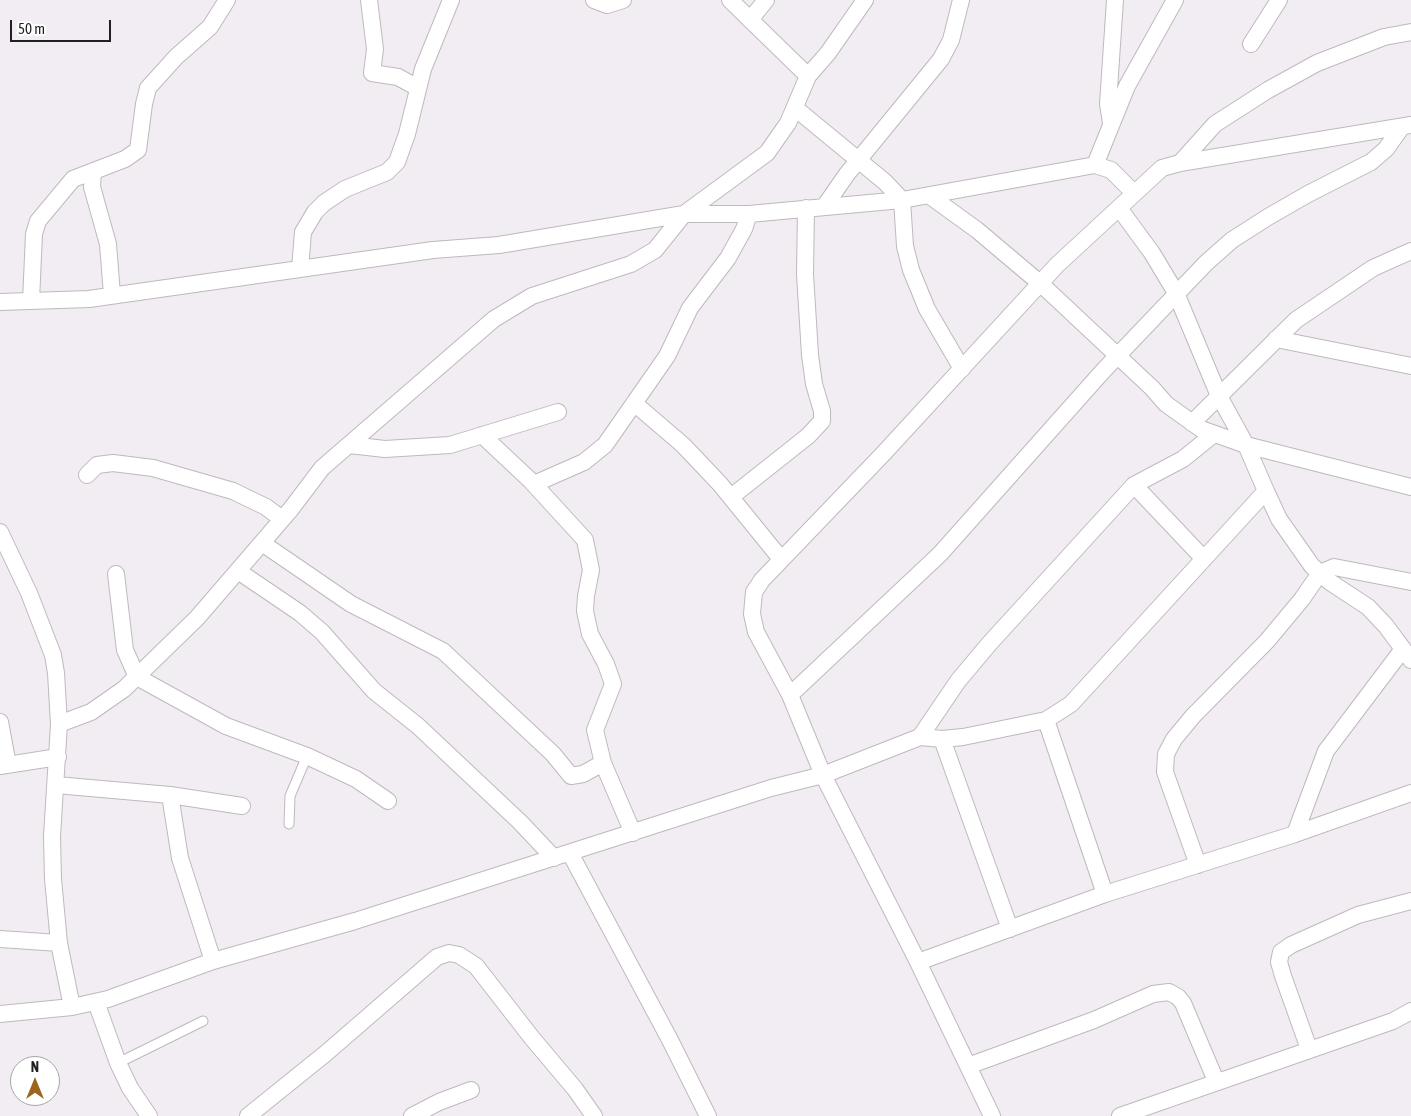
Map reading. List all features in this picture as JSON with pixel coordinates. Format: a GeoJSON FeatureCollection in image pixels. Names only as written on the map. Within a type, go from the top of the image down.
{"type":"FeatureCollection","features":[{"type":"Feature","properties":{"kind":"street"},"geometry":{"type":"LineString","coordinates":[[31,301],[34,234],[38,221],[73,179],[125,159],[138,150],[148,88],[176,57],[210,27],[228,0]]}},
{"type":"Feature","properties":{"kind":"street"},"geometry":{"type":"LineString","coordinates":[[369,0],[375,49],[372,73],[398,77],[418,88]]}},
{"type":"Feature","properties":{"kind":"street"},"geometry":{"type":"LineString","coordinates":[[300,269],[303,232],[320,207],[345,190],[386,172],[397,162],[407,134],[422,68],[451,0]]}},
{"type":"Feature","properties":{"kind":"street"},"geometry":{"type":"LineString","coordinates":[[594,0],[607,5],[622,0]]}},
{"type":"Feature","properties":{"kind":"street"},"geometry":{"type":"LineString","coordinates":[[730,0],[808,76]]}},
{"type":"Feature","properties":{"kind":"street"},"geometry":{"type":"LineString","coordinates":[[750,20],[766,0]]}},
{"type":"Feature","properties":{"kind":"street"},"geometry":{"type":"LineString","coordinates":[[59,724],[91,712],[124,689],[137,677],[197,618],[282,519],[322,468],[494,319],[532,296],[631,264],[655,250],[684,214],[767,153],[788,123],[808,76],[828,53],[865,0]]}},
{"type":"Feature","properties":{"kind":"street"},"geometry":{"type":"LineString","coordinates":[[824,207],[859,160],[941,59],[951,40],[961,0]]}},
{"type":"Feature","properties":{"kind":"street"},"geometry":{"type":"LineString","coordinates":[[1111,125],[1108,104],[1115,0]]}},
{"type":"Feature","properties":{"kind":"street"},"geometry":{"type":"LineString","coordinates":[[1095,165],[1127,86],[1175,0]]}},
{"type":"Feature","properties":{"kind":"street"},"geometry":{"type":"LineString","coordinates":[[1251,44],[1278,0]]}},
{"type":"Feature","properties":{"kind":"street"},"geometry":{"type":"LineString","coordinates":[[1180,163],[1215,124],[1268,90],[1317,63],[1384,37],[1411,32]]}},
{"type":"Feature","properties":{"kind":"street"},"geometry":{"type":"LineString","coordinates":[[795,108],[885,182],[902,200],[905,246],[911,270],[927,309],[962,368]]}},
{"type":"Feature","properties":{"kind":"street"},"geometry":{"type":"LineString","coordinates":[[992,1116],[918,962],[823,775],[790,695],[756,632],[752,614],[754,592],[781,559],[1041,284],[1162,168],[1180,163],[1406,127]]}},
{"type":"Feature","properties":{"kind":"street"},"geometry":{"type":"LineString","coordinates":[[790,695],[940,554],[1117,356],[1176,293],[1232,240],[1308,194],[1371,162],[1406,127]]}},
{"type":"Feature","properties":{"kind":"street"},"geometry":{"type":"LineString","coordinates":[[0,302],[89,300],[112,294],[197,285],[433,250],[499,245],[684,214],[749,214],[902,200],[1095,165],[1111,170],[1134,193]]}},
{"type":"Feature","properties":{"kind":"street"},"geometry":{"type":"LineString","coordinates":[[93,172],[92,191],[108,244],[112,294]]}},
{"type":"Feature","properties":{"kind":"street"},"geometry":{"type":"LineString","coordinates":[[930,196],[977,230],[1041,284],[1152,388],[1166,404],[1192,423],[1214,434],[1246,444],[1411,487]]}},
{"type":"Feature","properties":{"kind":"street"},"geometry":{"type":"LineString","coordinates":[[730,497],[808,436],[822,421],[822,411],[814,384],[810,355],[804,274],[806,208]]}},
{"type":"Feature","properties":{"kind":"street"},"geometry":{"type":"LineString","coordinates":[[1119,208],[1152,253],[1176,293],[1219,396],[1246,444],[1279,518],[1303,556],[1320,573],[1368,608],[1386,626],[1407,655],[1326,750],[1295,834]]}},
{"type":"Feature","properties":{"kind":"street"},"geometry":{"type":"LineString","coordinates":[[534,484],[584,462],[605,444],[667,356],[690,308],[728,258],[744,229],[749,214]]}},
{"type":"Feature","properties":{"kind":"street"},"geometry":{"type":"LineString","coordinates":[[1192,423],[1296,320],[1373,268],[1411,251]]}},
{"type":"Feature","properties":{"kind":"street"},"geometry":{"type":"LineString","coordinates":[[1276,340],[1411,366]]}},
{"type":"Feature","properties":{"kind":"street"},"geometry":{"type":"LineString","coordinates":[[634,403],[683,445],[730,497],[781,559]]}},
{"type":"Feature","properties":{"kind":"street"},"geometry":{"type":"LineString","coordinates":[[349,444],[385,449],[450,445],[558,412]]}},
{"type":"Feature","properties":{"kind":"street"},"geometry":{"type":"LineString","coordinates":[[920,737],[958,681],[989,644],[1134,484],[1182,459],[1214,434]]}},
{"type":"Feature","properties":{"kind":"street"},"geometry":{"type":"LineString","coordinates":[[482,435],[534,484],[585,540],[592,570],[585,611],[590,634],[606,664],[613,684],[595,730],[603,763],[632,833]]}},
{"type":"Feature","properties":{"kind":"street"},"geometry":{"type":"LineString","coordinates":[[87,475],[97,465],[113,463],[153,468],[233,492],[266,507],[282,519]]}},
{"type":"Feature","properties":{"kind":"street"},"geometry":{"type":"LineString","coordinates":[[1134,484],[1204,558]]}},
{"type":"Feature","properties":{"kind":"street"},"geometry":{"type":"LineString","coordinates":[[0,1014],[72,1007],[96,1002],[213,961],[355,921],[771,788],[823,775],[920,737],[942,739],[1046,720],[1071,704],[1266,491]]}},
{"type":"Feature","properties":{"kind":"street"},"geometry":{"type":"LineString","coordinates":[[0,532],[24,580],[53,655],[58,691],[59,724],[52,844],[59,943],[72,1007]]}},
{"type":"Feature","properties":{"kind":"street"},"geometry":{"type":"LineString","coordinates":[[262,543],[351,604],[443,652],[553,754],[571,776],[583,774],[603,763]]}},
{"type":"Feature","properties":{"kind":"street"},"geometry":{"type":"LineString","coordinates":[[1198,865],[1164,772],[1166,754],[1193,716],[1267,641],[1320,573],[1334,567],[1411,582]]}},
{"type":"Feature","properties":{"kind":"street"},"geometry":{"type":"LineString","coordinates":[[238,571],[300,614],[322,632],[374,691],[418,726],[520,822],[554,858]]}},
{"type":"Feature","properties":{"kind":"street"},"geometry":{"type":"LineString","coordinates":[[116,574],[125,650],[137,677],[226,726],[308,756],[356,779],[388,801]]}},
{"type":"Feature","properties":{"kind":"street"},"geometry":{"type":"LineString","coordinates":[[1046,720],[1105,894]]}},
{"type":"Feature","properties":{"kind":"street"},"geometry":{"type":"LineString","coordinates":[[0,722],[4,765],[58,757]]}},
{"type":"Feature","properties":{"kind":"street"},"geometry":{"type":"LineString","coordinates":[[942,739],[1010,929]]}},
{"type":"Feature","properties":{"kind":"street"},"geometry":{"type":"LineString","coordinates":[[56,785],[170,796],[242,806]]}},
{"type":"Feature","properties":{"kind":"street"},"geometry":{"type":"LineString","coordinates":[[918,962],[1105,894],[1295,834],[1411,793]]}},
{"type":"Feature","properties":{"kind":"street"},"geometry":{"type":"LineString","coordinates":[[170,796],[180,858],[213,961]]}},
{"type":"Feature","properties":{"kind":"street"},"geometry":{"type":"LineString","coordinates":[[570,853],[670,1040],[708,1116]]}},
{"type":"Feature","properties":{"kind":"street"},"geometry":{"type":"LineString","coordinates":[[1309,1049],[1283,976],[1279,962],[1281,952],[1291,945],[1358,916],[1411,901]]}},
{"type":"Feature","properties":{"kind":"street"},"geometry":{"type":"LineString","coordinates":[[0,939],[59,943]]}},
{"type":"Feature","properties":{"kind":"street"},"geometry":{"type":"LineString","coordinates":[[248,1116],[325,1054],[437,957],[449,953],[459,955],[476,966],[532,1038],[575,1089],[594,1116]]}},
{"type":"Feature","properties":{"kind":"street"},"geometry":{"type":"LineString","coordinates":[[968,1066],[1094,1020],[1153,994],[1169,992],[1178,997],[1183,1003],[1216,1081]]}},
{"type":"Feature","properties":{"kind":"street"},"geometry":{"type":"LineString","coordinates":[[96,1002],[118,1064],[130,1088],[149,1116]]}},
{"type":"Feature","properties":{"kind":"street"},"geometry":{"type":"LineString","coordinates":[[1120,1116],[1393,1020],[1411,1011]]}},
{"type":"Feature","properties":{"kind":"street"},"geometry":{"type":"LineString","coordinates":[[412,1116],[439,1102],[471,1090]]}},
{"type":"Feature","properties":{"kind":"lane"},"geometry":{"type":"LineString","coordinates":[[289,824],[290,796],[308,756]]}},
{"type":"Feature","properties":{"kind":"lane"},"geometry":{"type":"LineString","coordinates":[[118,1064],[203,1021]]}}]}
